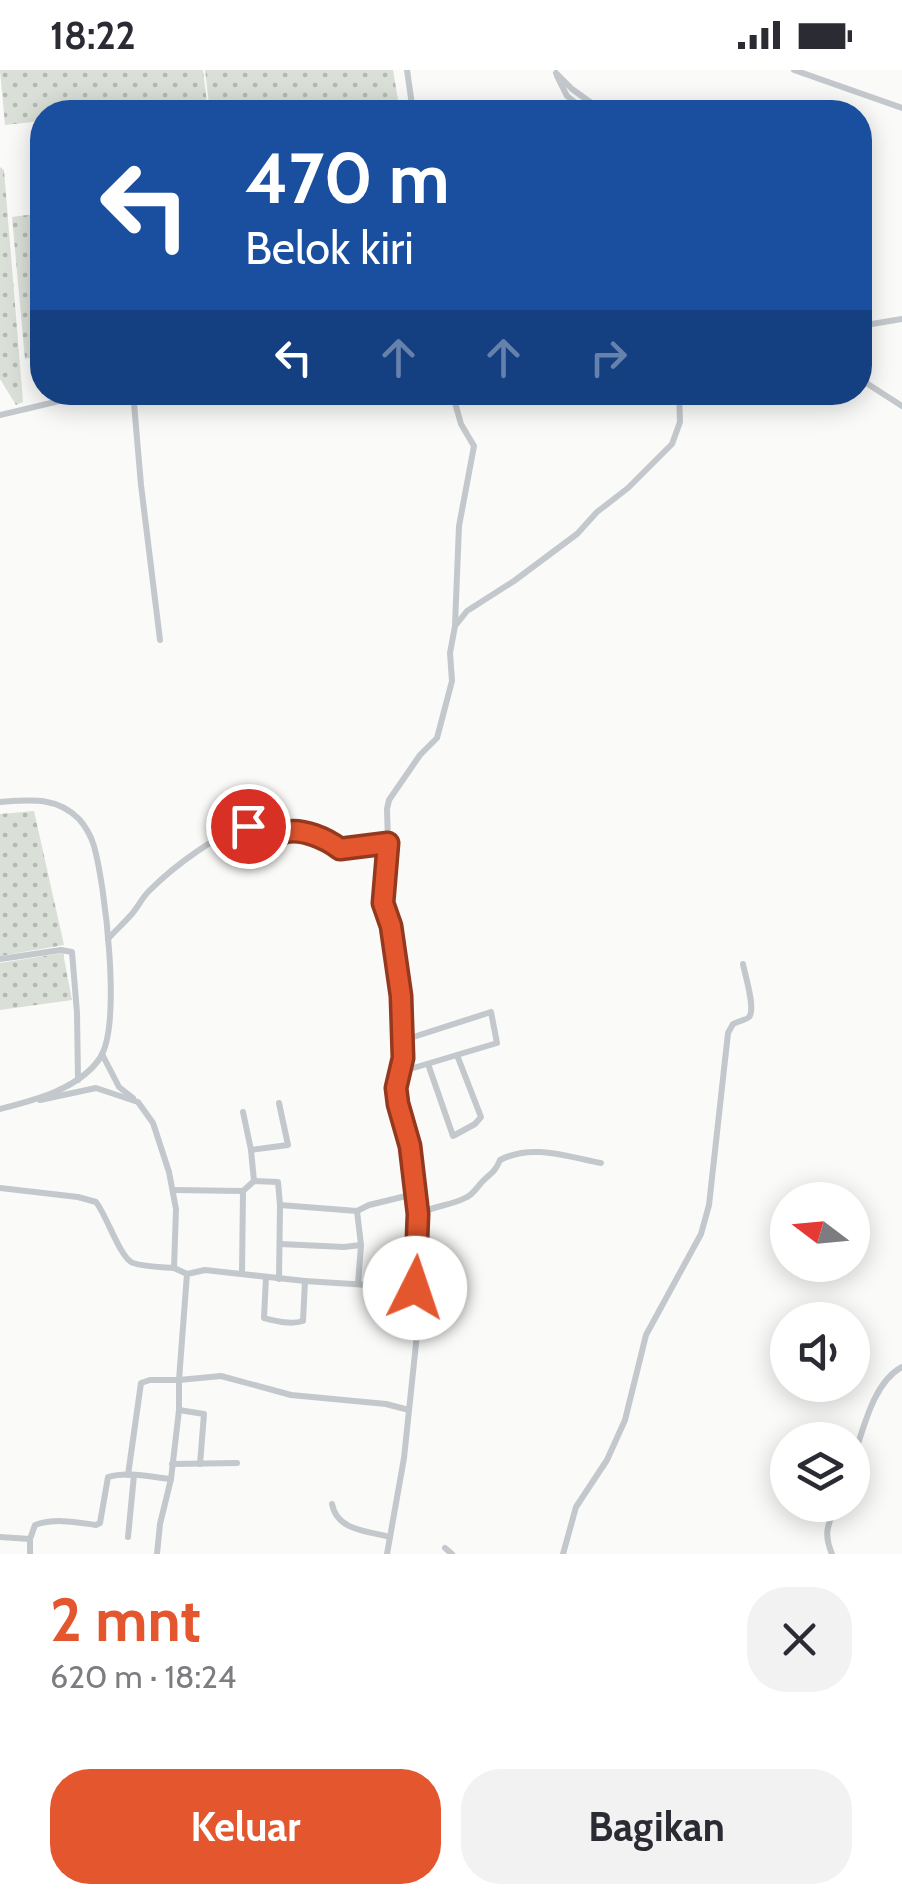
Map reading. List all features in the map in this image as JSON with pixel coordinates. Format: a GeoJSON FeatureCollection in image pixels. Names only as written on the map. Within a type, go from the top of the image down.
{"type":"FeatureCollection","features":[{"type":"Feature","properties":{"kind":"street"},"geometry":{"type":"LineString","coordinates":[[407,70],[411,100]]}},
{"type":"Feature","properties":{"kind":"street"},"geometry":{"type":"LineString","coordinates":[[794,70],[902,108]]}},
{"type":"Feature","properties":{"kind":"street"},"geometry":{"type":"LineString","coordinates":[[555,72],[572,100]]}},
{"type":"Feature","properties":{"kind":"street"},"geometry":{"type":"LineString","coordinates":[[555,72],[587,100]]}},
{"type":"Feature","properties":{"kind":"street"},"geometry":{"type":"LineString","coordinates":[[872,324],[902,319]]}},
{"type":"Feature","properties":{"kind":"street"},"geometry":{"type":"LineString","coordinates":[[872,387],[902,406]]}},
{"type":"Feature","properties":{"kind":"street"},"geometry":{"type":"LineString","coordinates":[[0,415],[42,405]]}},
{"type":"Feature","properties":{"kind":"street"},"geometry":{"type":"LineString","coordinates":[[134,405],[160,640]]}},
{"type":"Feature","properties":{"kind":"street"},"geometry":{"type":"LineString","coordinates":[[388,1554],[404,1458],[421,1296],[415,1288],[418,1214],[410,1146],[396,1088],[403,1058],[401,996],[391,926],[383,903],[387,809],[420,754],[437,738],[452,681],[450,653],[455,626],[459,526],[474,446],[460,424],[455,405]]}},
{"type":"Feature","properties":{"kind":"street"},"geometry":{"type":"LineString","coordinates":[[455,626],[467,612],[577,534],[628,488],[672,444],[680,422],[679,405]]}},
{"type":"Feature","properties":{"kind":"street"},"geometry":{"type":"LineString","coordinates":[[0,802],[49,801],[82,823],[93,843],[100,871],[112,992],[102,1054],[92,1068],[78,1080],[28,1101]]}},
{"type":"Feature","properties":{"kind":"street"},"geometry":{"type":"LineString","coordinates":[[107,940],[163,878],[219,836],[236,830],[254,826],[269,836],[294,832],[326,839],[340,849],[388,843]]}},
{"type":"Feature","properties":{"kind":"street"},"geometry":{"type":"LineString","coordinates":[[0,959],[61,950],[72,952],[78,1080]]}},
{"type":"Feature","properties":{"kind":"street"},"geometry":{"type":"LineString","coordinates":[[563,1554],[576,1507],[608,1460],[625,1420],[646,1335],[707,1220],[728,1032],[732,1024],[751,1013],[743,964]]}},
{"type":"Feature","properties":{"kind":"street"},"geometry":{"type":"LineString","coordinates":[[398,1072],[497,1043],[491,1012],[401,1041]]}},
{"type":"Feature","properties":{"kind":"street"},"geometry":{"type":"LineString","coordinates":[[102,1054],[120,1087],[154,1123],[161,1142],[176,1210],[174,1268]]}},
{"type":"Feature","properties":{"kind":"street"},"geometry":{"type":"LineString","coordinates":[[428,1064],[453,1136],[475,1124],[481,1114],[457,1055]]}},
{"type":"Feature","properties":{"kind":"street"},"geometry":{"type":"LineString","coordinates":[[0,1109],[96,1088],[138,1102]]}},
{"type":"Feature","properties":{"kind":"street"},"geometry":{"type":"LineString","coordinates":[[252,1150],[288,1145],[279,1104]]}},
{"type":"Feature","properties":{"kind":"street"},"geometry":{"type":"LineString","coordinates":[[244,1112],[254,1182]]}},
{"type":"Feature","properties":{"kind":"street"},"geometry":{"type":"LineString","coordinates":[[418,1214],[472,1195],[494,1173],[500,1160],[514,1154],[536,1151],[602,1163]]}},
{"type":"Feature","properties":{"kind":"street"},"geometry":{"type":"LineString","coordinates":[[173,1190],[243,1191],[254,1182],[278,1182],[279,1279]]}},
{"type":"Feature","properties":{"kind":"street"},"geometry":{"type":"LineString","coordinates":[[0,1188],[96,1202],[116,1236],[122,1256],[130,1262],[174,1268],[187,1274],[205,1270],[415,1288]]}},
{"type":"Feature","properties":{"kind":"street"},"geometry":{"type":"LineString","coordinates":[[242,1274],[243,1191]]}},
{"type":"Feature","properties":{"kind":"street"},"geometry":{"type":"LineString","coordinates":[[280,1205],[357,1212],[406,1196],[416,1202]]}},
{"type":"Feature","properties":{"kind":"street"},"geometry":{"type":"LineString","coordinates":[[357,1212],[361,1246],[358,1284]]}},
{"type":"Feature","properties":{"kind":"street"},"geometry":{"type":"LineString","coordinates":[[280,1244],[361,1246]]}},
{"type":"Feature","properties":{"kind":"street"},"geometry":{"type":"LineString","coordinates":[[157,1554],[171,1479],[187,1274]]}},
{"type":"Feature","properties":{"kind":"street"},"geometry":{"type":"LineString","coordinates":[[266,1277],[264,1318],[276,1322],[303,1320],[305,1281]]}},
{"type":"Feature","properties":{"kind":"street"},"geometry":{"type":"LineString","coordinates":[[866,1422],[888,1376],[902,1367]]}},
{"type":"Feature","properties":{"kind":"street"},"geometry":{"type":"LineString","coordinates":[[128,1537],[141,1383],[221,1376],[291,1395],[386,1404],[408,1410]]}},
{"type":"Feature","properties":{"kind":"street"},"geometry":{"type":"LineString","coordinates":[[178,1410],[204,1414],[200,1464]]}},
{"type":"Feature","properties":{"kind":"street"},"geometry":{"type":"LineString","coordinates":[[172,1464],[237,1463]]}},
{"type":"Feature","properties":{"kind":"street"},"geometry":{"type":"LineString","coordinates":[[30,1554],[35,1526],[42,1522],[100,1522],[108,1478],[112,1475],[171,1479]]}},
{"type":"Feature","properties":{"kind":"street"},"geometry":{"type":"LineString","coordinates":[[332,1504],[334,1514],[344,1524],[390,1537]]}},
{"type":"Feature","properties":{"kind":"street"},"geometry":{"type":"LineString","coordinates":[[830,1522],[826,1540],[832,1554]]}},
{"type":"Feature","properties":{"kind":"street"},"geometry":{"type":"LineString","coordinates":[[0,1537],[30,1540]]}},
{"type":"Feature","properties":{"kind":"shaded area"},"geometry":{"type":"Polygon","coordinates":[[[0,70],[203,70],[207,100],[30,100],[30,122],[5,125],[0,70]]]}},
{"type":"Feature","properties":{"kind":"shaded area"},"geometry":{"type":"Polygon","coordinates":[[[205,70],[393,70],[398,100],[209,100],[205,70]]]}},
{"type":"Feature","properties":{"kind":"shaded area"},"geometry":{"type":"Polygon","coordinates":[[[0,167],[4,170],[23,402],[16,405],[0,379],[0,167]]]}},
{"type":"Feature","properties":{"kind":"shaded area"},"geometry":{"type":"Polygon","coordinates":[[[30,215],[30,358],[25,359],[12,217],[30,215]]]}},
{"type":"Feature","properties":{"kind":"shaded area"},"geometry":{"type":"Polygon","coordinates":[[[34,811],[64,945],[0,956],[0,814],[34,811]]]}},
{"type":"Feature","properties":{"kind":"shaded area"},"geometry":{"type":"Polygon","coordinates":[[[63,953],[72,1000],[0,1010],[0,963],[63,953]]]}},
{"type":"Feature","properties":{"kind":"route"},"geometry":{"type":"LineString","coordinates":[[248,826],[269,836],[284,832],[308,834],[326,839],[340,849],[388,843],[383,903],[391,926],[401,996],[403,1058],[396,1088],[410,1146],[418,1214],[415,1288]]}}]}
